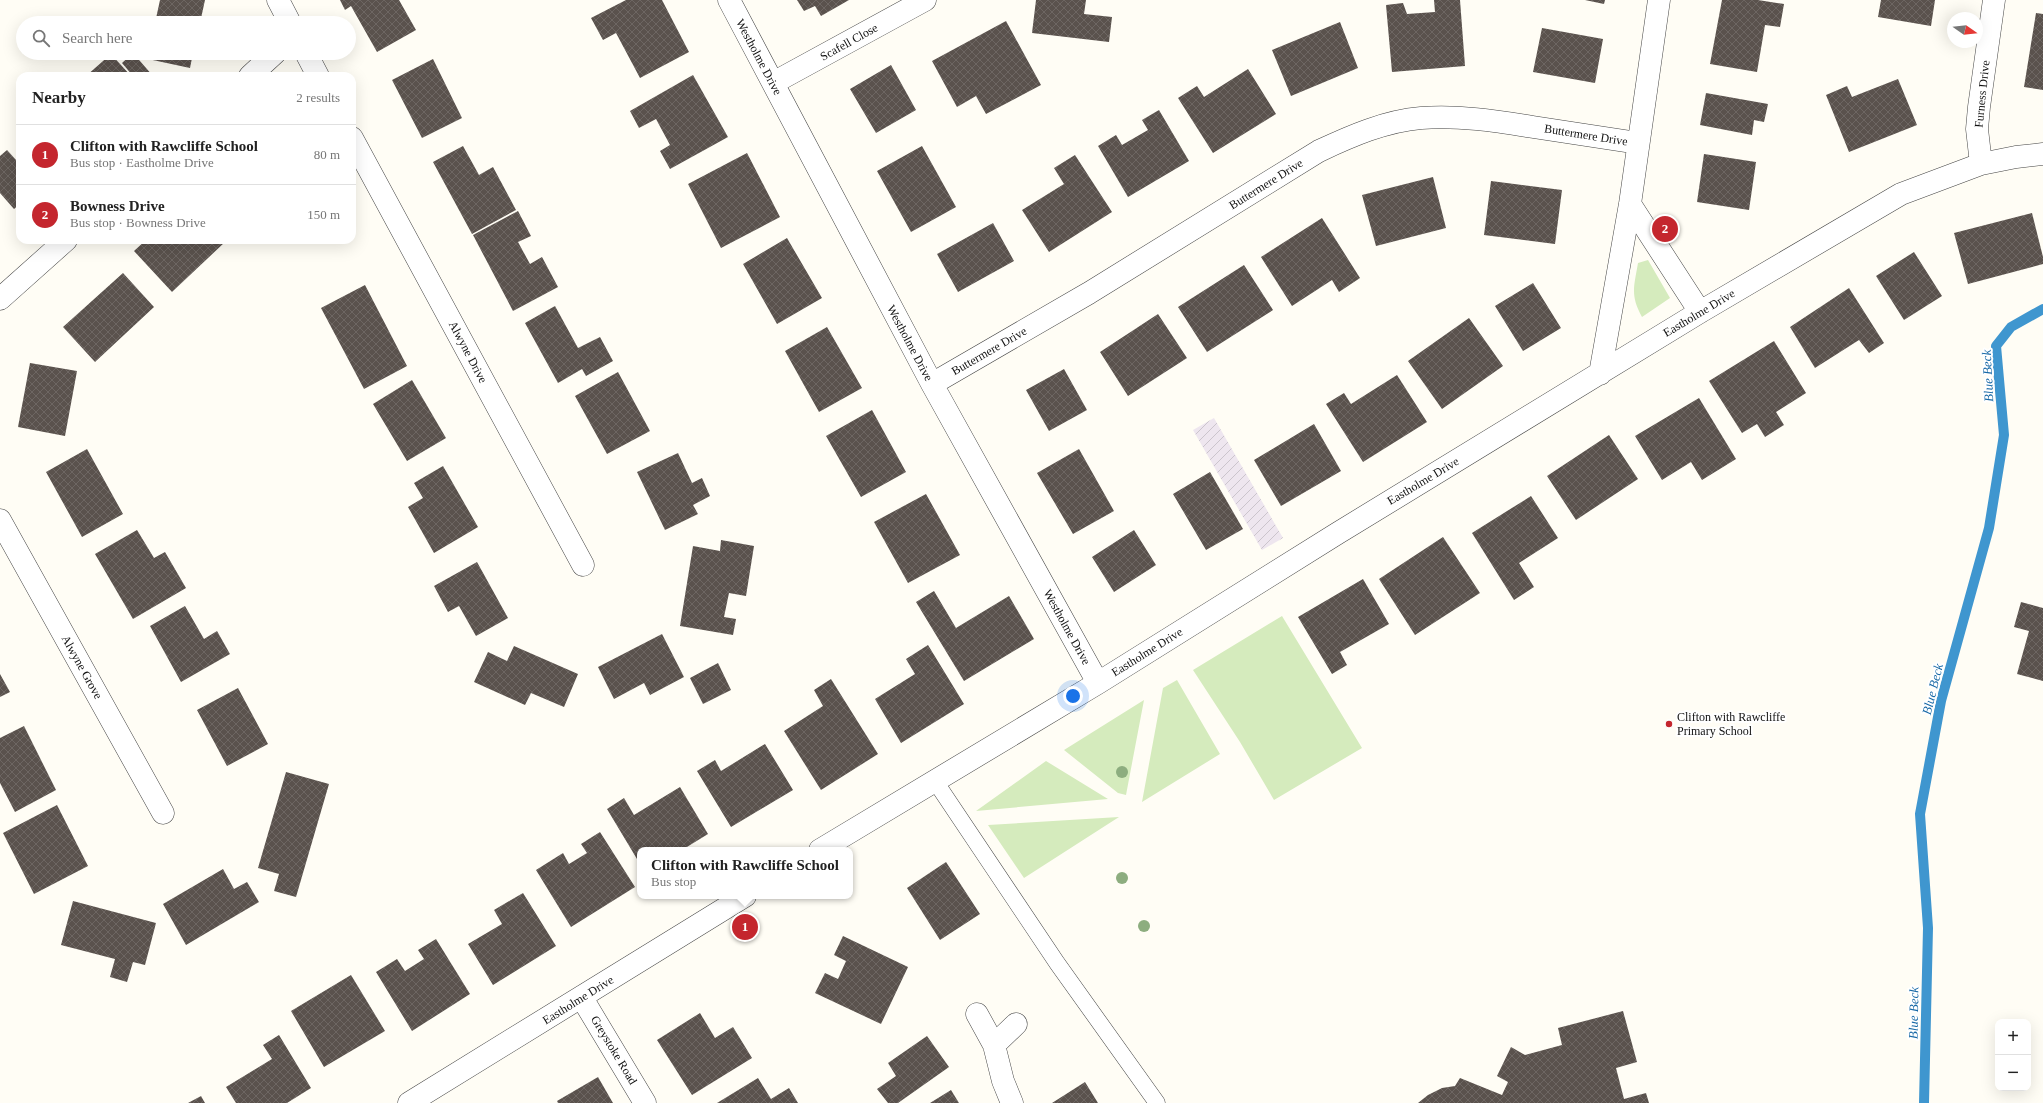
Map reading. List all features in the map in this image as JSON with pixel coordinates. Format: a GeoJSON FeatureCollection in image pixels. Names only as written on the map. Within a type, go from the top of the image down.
{"type":"FeatureCollection","features":[{"type":"Feature","properties":{"kind":"street"},"geometry":{"type":"LineString","coordinates":[[278,0],[286,16]]}},
{"type":"Feature","properties":{"kind":"street","name":"Westholme Drive"},"geometry":{"type":"LineString","coordinates":[[729,0],[932,384],[1098,683]]}},
{"type":"Feature","properties":{"kind":"street","name":"Scafell Close"},"geometry":{"type":"LineString","coordinates":[[773,83],[924,0]]}},
{"type":"Feature","properties":{"kind":"street"},"geometry":{"type":"LineString","coordinates":[[1600,374],[1630,204],[1659,0]]}},
{"type":"Feature","properties":{"kind":"street","name":"Furness Drive"},"geometry":{"type":"LineString","coordinates":[[1981,164],[1977,129],[1994,0]]}},
{"type":"Feature","properties":{"kind":"street"},"geometry":{"type":"LineString","coordinates":[[255,72],[268,60]]}},
{"type":"Feature","properties":{"kind":"street"},"geometry":{"type":"LineString","coordinates":[[310,60],[316,72]]}},
{"type":"Feature","properties":{"kind":"street","name":"Buttermere Drive"},"geometry":{"type":"LineString","coordinates":[[932,384],[1096,288],[1319,151],[1356,134],[1388,124],[1419,118],[1453,117],[1638,143]]}},
{"type":"Feature","properties":{"kind":"street","name":"Alwyne Drive"},"geometry":{"type":"LineString","coordinates":[[356,145],[583,565]]}},
{"type":"Feature","properties":{"kind":"street","name":"Eastholme Drive"},"geometry":{"type":"LineString","coordinates":[[825,847],[1098,683],[1331,537],[1700,312],[1901,194],[1981,164],[2016,156],[2043,154]]}},
{"type":"Feature","properties":{"kind":"street"},"geometry":{"type":"LineString","coordinates":[[1630,204],[1700,312]]}},
{"type":"Feature","properties":{"kind":"street"},"geometry":{"type":"LineString","coordinates":[[0,299],[62,244]]}},
{"type":"Feature","properties":{"kind":"street","name":"Alwyne Grove"},"geometry":{"type":"LineString","coordinates":[[0,520],[163,813]]}},
{"type":"Feature","properties":{"kind":"street","name":"Eastholme Drive"},"geometry":{"type":"LineString","coordinates":[[409,1103],[582,998],[740,899]]}},
{"type":"Feature","properties":{"kind":"street","name":"Greystoke Road"},"geometry":{"type":"LineString","coordinates":[[582,998],[645,1103]]}},
{"type":"Feature","properties":{"kind":"street"},"geometry":{"type":"LineString","coordinates":[[977,1014],[994,1045],[1003,1081],[1012,1103]]}},
{"type":"Feature","properties":{"kind":"street"},"geometry":{"type":"LineString","coordinates":[[994,1045],[1016,1024]]}},
{"type":"Feature","properties":{"kind":"lane"},"geometry":{"type":"LineString","coordinates":[[935,781],[1057,963],[1157,1103]]}},
{"type":"Feature","properties":{"kind":"shaded area"},"geometry":{"type":"Polygon","coordinates":[[[1214,418],[1283,538],[1262,550],[1193,430],[1214,418]]]}},
{"type":"Feature","properties":{"kind":"green space"},"geometry":{"type":"Polygon","coordinates":[[[1648,260],[1670,298],[1642,317],[1634,297],[1634,285],[1638,263],[1648,260]]]}},
{"type":"Feature","properties":{"kind":"green space"},"geometry":{"type":"Polygon","coordinates":[[[1282,616],[1362,748],[1274,800],[1240,742],[1193,670],[1282,616]]]}},
{"type":"Feature","properties":{"kind":"green space"},"geometry":{"type":"Polygon","coordinates":[[[1177,680],[1220,754],[1142,802],[1163,688],[1177,680]]]}},
{"type":"Feature","properties":{"kind":"green space"},"geometry":{"type":"Polygon","coordinates":[[[1144,700],[1126,795],[1118,793],[1064,750],[1144,700]]]}},
{"type":"Feature","properties":{"kind":"green space"},"geometry":{"type":"Polygon","coordinates":[[[1046,761],[1108,799],[976,811],[1046,761]]]}},
{"type":"Feature","properties":{"kind":"green space"},"geometry":{"type":"Polygon","coordinates":[[[1119,817],[1024,878],[988,825],[1119,817]]]}},
{"type":"Feature","properties":{"kind":"building"},"geometry":{"type":"Polygon","coordinates":[[[160,0],[205,0],[202,16],[157,16],[160,0]]]}},
{"type":"Feature","properties":{"kind":"building"},"geometry":{"type":"Polygon","coordinates":[[[340,0],[399,0],[416,30],[377,52],[351,6],[345,10],[340,0]]]}},
{"type":"Feature","properties":{"kind":"building"},"geometry":{"type":"Polygon","coordinates":[[[626,0],[662,0],[689,52],[640,78],[616,33],[603,40],[591,18],[626,0]]]}},
{"type":"Feature","properties":{"kind":"building"},"geometry":{"type":"Polygon","coordinates":[[[797,0],[849,0],[821,16],[815,6],[804,11],[797,0]]]}},
{"type":"Feature","properties":{"kind":"building"},"geometry":{"type":"Polygon","coordinates":[[[1036,0],[1086,0],[1084,14],[1112,17],[1109,42],[1032,33],[1036,0]]]}},
{"type":"Feature","properties":{"kind":"building"},"geometry":{"type":"Polygon","coordinates":[[[1434,0],[1460,0],[1465,66],[1392,72],[1386,5],[1403,3],[1407,14],[1435,12],[1434,0]]]}},
{"type":"Feature","properties":{"kind":"building"},"geometry":{"type":"Polygon","coordinates":[[[1585,0],[1605,0],[1604,4],[1585,0]]]}},
{"type":"Feature","properties":{"kind":"building"},"geometry":{"type":"Polygon","coordinates":[[[1722,0],[1758,0],[1784,4],[1780,27],[1765,25],[1757,72],[1710,64],[1722,0]]]}},
{"type":"Feature","properties":{"kind":"building"},"geometry":{"type":"Polygon","coordinates":[[[1881,0],[1935,0],[1931,26],[1878,17],[1881,0]]]}},
{"type":"Feature","properties":{"kind":"building"},"geometry":{"type":"Polygon","coordinates":[[[2036,13],[2043,14],[2043,90],[2024,87],[2036,13]]]}},
{"type":"Feature","properties":{"kind":"building"},"geometry":{"type":"Polygon","coordinates":[[[1006,21],[1041,85],[986,114],[976,96],[957,107],[932,61],[1006,21]]]}},
{"type":"Feature","properties":{"kind":"building"},"geometry":{"type":"Polygon","coordinates":[[[1340,22],[1358,68],[1291,96],[1272,50],[1340,22]]]}},
{"type":"Feature","properties":{"kind":"building"},"geometry":{"type":"Polygon","coordinates":[[[1542,28],[1603,39],[1595,83],[1533,72],[1542,28]]]}},
{"type":"Feature","properties":{"kind":"building"},"geometry":{"type":"Polygon","coordinates":[[[433,59],[462,118],[422,138],[392,80],[433,59]]]}},
{"type":"Feature","properties":{"kind":"building"},"geometry":{"type":"Polygon","coordinates":[[[104,60],[116,60],[127,72],[91,72],[104,60]]]}},
{"type":"Feature","properties":{"kind":"building"},"geometry":{"type":"Polygon","coordinates":[[[125,60],[139,60],[150,72],[130,72],[122,63],[125,60]]]}},
{"type":"Feature","properties":{"kind":"building"},"geometry":{"type":"Polygon","coordinates":[[[153,60],[192,60],[190,68],[153,60]]]}},
{"type":"Feature","properties":{"kind":"building"},"geometry":{"type":"Polygon","coordinates":[[[891,65],[916,110],[876,133],[850,89],[891,65]]]}},
{"type":"Feature","properties":{"kind":"building"},"geometry":{"type":"Polygon","coordinates":[[[1248,69],[1276,114],[1213,153],[1178,98],[1197,86],[1204,97],[1248,69]]]}},
{"type":"Feature","properties":{"kind":"building"},"geometry":{"type":"Polygon","coordinates":[[[693,75],[728,137],[670,169],[660,151],[670,145],[656,119],[639,128],[630,111],[693,75]]]}},
{"type":"Feature","properties":{"kind":"building"},"geometry":{"type":"Polygon","coordinates":[[[1898,79],[1917,125],[1849,152],[1826,95],[1847,86],[1852,97],[1898,79]]]}},
{"type":"Feature","properties":{"kind":"building"},"geometry":{"type":"Polygon","coordinates":[[[1706,93],[1768,104],[1764,122],[1754,120],[1752,135],[1700,125],[1706,93]]]}},
{"type":"Feature","properties":{"kind":"building"},"geometry":{"type":"Polygon","coordinates":[[[1159,110],[1189,161],[1128,197],[1098,146],[1116,135],[1122,145],[1148,130],[1142,120],[1159,110]]]}},
{"type":"Feature","properties":{"kind":"building"},"geometry":{"type":"Polygon","coordinates":[[[463,146],[479,175],[493,167],[516,210],[472,234],[433,162],[463,146]]]}},
{"type":"Feature","properties":{"kind":"building"},"geometry":{"type":"Polygon","coordinates":[[[922,146],[956,207],[911,232],[877,171],[922,146]]]}},
{"type":"Feature","properties":{"kind":"building"},"geometry":{"type":"Polygon","coordinates":[[[7,150],[16,160],[16,207],[14,209],[0,193],[0,156],[7,150]]]}},
{"type":"Feature","properties":{"kind":"building"},"geometry":{"type":"Polygon","coordinates":[[[747,153],[780,217],[721,248],[688,184],[747,153]]]}},
{"type":"Feature","properties":{"kind":"building"},"geometry":{"type":"Polygon","coordinates":[[[1704,154],[1756,162],[1749,210],[1697,202],[1704,154]]]}},
{"type":"Feature","properties":{"kind":"building"},"geometry":{"type":"Polygon","coordinates":[[[1075,155],[1112,212],[1049,252],[1022,210],[1064,184],[1054,168],[1075,155]]]}},
{"type":"Feature","properties":{"kind":"building"},"geometry":{"type":"Polygon","coordinates":[[[1433,177],[1446,228],[1376,246],[1362,195],[1433,177]]]}},
{"type":"Feature","properties":{"kind":"building"},"geometry":{"type":"Polygon","coordinates":[[[1491,181],[1562,190],[1555,244],[1484,235],[1491,181]]]}},
{"type":"Feature","properties":{"kind":"building"},"geometry":{"type":"Polygon","coordinates":[[[518,211],[531,236],[518,242],[530,264],[542,257],[558,287],[513,311],[473,235],[518,211]]]}},
{"type":"Feature","properties":{"kind":"building"},"geometry":{"type":"Polygon","coordinates":[[[2032,213],[2043,257],[2043,264],[1968,284],[1954,233],[2032,213]]]}},
{"type":"Feature","properties":{"kind":"building"},"geometry":{"type":"Polygon","coordinates":[[[1322,218],[1360,278],[1339,292],[1332,280],[1292,306],[1261,257],[1322,218]]]}},
{"type":"Feature","properties":{"kind":"building"},"geometry":{"type":"Polygon","coordinates":[[[993,223],[1014,261],[958,292],[937,254],[993,223]]]}},
{"type":"Feature","properties":{"kind":"building"},"geometry":{"type":"Polygon","coordinates":[[[787,238],[822,298],[777,324],[743,264],[787,238]]]}},
{"type":"Feature","properties":{"kind":"building"},"geometry":{"type":"Polygon","coordinates":[[[142,244],[223,244],[172,292],[134,251],[142,244]]]}},
{"type":"Feature","properties":{"kind":"building"},"geometry":{"type":"Polygon","coordinates":[[[1914,252],[1942,296],[1904,320],[1876,276],[1914,252]]]}},
{"type":"Feature","properties":{"kind":"building"},"geometry":{"type":"Polygon","coordinates":[[[1244,265],[1273,310],[1207,352],[1178,307],[1244,265]]]}},
{"type":"Feature","properties":{"kind":"building"},"geometry":{"type":"Polygon","coordinates":[[[123,273],[154,307],[95,362],[63,327],[123,273]]]}},
{"type":"Feature","properties":{"kind":"building"},"geometry":{"type":"Polygon","coordinates":[[[1533,283],[1561,328],[1523,351],[1495,306],[1533,283]]]}},
{"type":"Feature","properties":{"kind":"building"},"geometry":{"type":"Polygon","coordinates":[[[365,285],[407,366],[364,389],[321,308],[365,285]]]}},
{"type":"Feature","properties":{"kind":"building"},"geometry":{"type":"Polygon","coordinates":[[[1849,288],[1884,343],[1869,353],[1859,340],[1815,368],[1790,327],[1849,288]]]}},
{"type":"Feature","properties":{"kind":"building"},"geometry":{"type":"Polygon","coordinates":[[[555,306],[578,348],[600,337],[613,361],[586,376],[582,369],[558,383],[525,323],[555,306]]]}},
{"type":"Feature","properties":{"kind":"building"},"geometry":{"type":"Polygon","coordinates":[[[1158,314],[1187,358],[1128,396],[1100,352],[1158,314]]]}},
{"type":"Feature","properties":{"kind":"building"},"geometry":{"type":"Polygon","coordinates":[[[1469,318],[1503,366],[1442,409],[1408,361],[1469,318]]]}},
{"type":"Feature","properties":{"kind":"building"},"geometry":{"type":"Polygon","coordinates":[[[827,327],[862,388],[819,412],[785,351],[827,327]]]}},
{"type":"Feature","properties":{"kind":"building"},"geometry":{"type":"Polygon","coordinates":[[[1774,341],[1806,393],[1776,412],[1784,425],[1765,437],[1757,424],[1742,433],[1709,381],[1774,341]]]}},
{"type":"Feature","properties":{"kind":"building"},"geometry":{"type":"Polygon","coordinates":[[[30,363],[77,371],[65,436],[18,427],[30,363]]]}},
{"type":"Feature","properties":{"kind":"building"},"geometry":{"type":"Polygon","coordinates":[[[1064,369],[1087,410],[1049,431],[1026,390],[1064,369]]]}},
{"type":"Feature","properties":{"kind":"building"},"geometry":{"type":"Polygon","coordinates":[[[618,372],[650,431],[607,454],[575,396],[618,372]]]}},
{"type":"Feature","properties":{"kind":"building"},"geometry":{"type":"Polygon","coordinates":[[[1397,375],[1427,422],[1363,462],[1326,404],[1344,393],[1351,404],[1397,375]]]}},
{"type":"Feature","properties":{"kind":"building"},"geometry":{"type":"Polygon","coordinates":[[[412,380],[446,438],[407,461],[373,404],[412,380]]]}},
{"type":"Feature","properties":{"kind":"building"},"geometry":{"type":"Polygon","coordinates":[[[1699,398],[1736,459],[1702,480],[1691,462],[1662,480],[1635,436],[1699,398]]]}},
{"type":"Feature","properties":{"kind":"building"},"geometry":{"type":"Polygon","coordinates":[[[872,410],[906,472],[861,497],[826,436],[872,410]]]}},
{"type":"Feature","properties":{"kind":"building"},"geometry":{"type":"Polygon","coordinates":[[[1314,424],[1341,471],[1281,506],[1254,460],[1314,424]]]}},
{"type":"Feature","properties":{"kind":"building"},"geometry":{"type":"Polygon","coordinates":[[[1609,435],[1638,479],[1576,520],[1547,476],[1609,435]]]}},
{"type":"Feature","properties":{"kind":"building"},"geometry":{"type":"Polygon","coordinates":[[[87,449],[123,514],[82,537],[46,472],[87,449]]]}},
{"type":"Feature","properties":{"kind":"building"},"geometry":{"type":"Polygon","coordinates":[[[1079,449],[1114,511],[1073,534],[1037,473],[1079,449]]]}},
{"type":"Feature","properties":{"kind":"building"},"geometry":{"type":"Polygon","coordinates":[[[678,453],[692,483],[702,478],[710,496],[693,505],[698,514],[665,530],[637,472],[678,453]]]}},
{"type":"Feature","properties":{"kind":"building"},"geometry":{"type":"Polygon","coordinates":[[[443,466],[478,527],[434,553],[408,507],[423,498],[414,483],[443,466]]]}},
{"type":"Feature","properties":{"kind":"building"},"geometry":{"type":"Polygon","coordinates":[[[1210,472],[1243,529],[1206,550],[1173,494],[1210,472]]]}},
{"type":"Feature","properties":{"kind":"building"},"geometry":{"type":"Polygon","coordinates":[[[926,494],[960,555],[908,583],[874,522],[926,494]]]}},
{"type":"Feature","properties":{"kind":"building"},"geometry":{"type":"Polygon","coordinates":[[[1531,496],[1558,538],[1519,563],[1534,587],[1514,600],[1472,533],[1531,496]]]}},
{"type":"Feature","properties":{"kind":"building"},"geometry":{"type":"Polygon","coordinates":[[[137,530],[154,558],[165,552],[186,588],[133,619],[95,554],[137,530]]]}},
{"type":"Feature","properties":{"kind":"building"},"geometry":{"type":"Polygon","coordinates":[[[1134,530],[1156,565],[1114,592],[1092,557],[1134,530]]]}},
{"type":"Feature","properties":{"kind":"building"},"geometry":{"type":"Polygon","coordinates":[[[1443,537],[1480,593],[1415,635],[1379,579],[1443,537]]]}},
{"type":"Feature","properties":{"kind":"building"},"geometry":{"type":"Polygon","coordinates":[[[721,540],[754,546],[746,596],[729,593],[724,617],[736,619],[733,635],[680,626],[693,546],[720,551],[721,540]]]}},
{"type":"Feature","properties":{"kind":"building"},"geometry":{"type":"Polygon","coordinates":[[[477,562],[508,618],[476,636],[459,606],[448,612],[434,586],[477,562]]]}},
{"type":"Feature","properties":{"kind":"building"},"geometry":{"type":"Polygon","coordinates":[[[1363,579],[1389,624],[1340,652],[1347,665],[1332,674],[1298,617],[1363,579]]]}},
{"type":"Feature","properties":{"kind":"building"},"geometry":{"type":"Polygon","coordinates":[[[934,591],[956,628],[1009,596],[1034,639],[964,681],[916,602],[934,591]]]}},
{"type":"Feature","properties":{"kind":"building"},"geometry":{"type":"Polygon","coordinates":[[[2021,602],[2043,608],[2043,681],[2017,674],[2029,631],[2014,627],[2021,602]]]}},
{"type":"Feature","properties":{"kind":"building"},"geometry":{"type":"Polygon","coordinates":[[[185,606],[204,639],[217,631],[230,654],[181,682],[150,626],[185,606]]]}},
{"type":"Feature","properties":{"kind":"building"},"geometry":{"type":"Polygon","coordinates":[[[662,634],[684,677],[650,695],[644,683],[614,699],[598,667],[662,634]]]}},
{"type":"Feature","properties":{"kind":"building"},"geometry":{"type":"Polygon","coordinates":[[[928,645],[964,704],[901,743],[875,699],[915,674],[906,659],[928,645]]]}},
{"type":"Feature","properties":{"kind":"building"},"geometry":{"type":"Polygon","coordinates":[[[514,646],[578,674],[564,707],[531,693],[525,705],[474,682],[488,652],[507,661],[514,646]]]}},
{"type":"Feature","properties":{"kind":"building"},"geometry":{"type":"Polygon","coordinates":[[[718,663],[731,690],[703,704],[690,678],[718,663]]]}},
{"type":"Feature","properties":{"kind":"building"},"geometry":{"type":"Polygon","coordinates":[[[0,674],[10,692],[0,697],[0,674]]]}},
{"type":"Feature","properties":{"kind":"building"},"geometry":{"type":"Polygon","coordinates":[[[831,679],[878,754],[821,790],[784,731],[823,706],[814,690],[831,679]]]}},
{"type":"Feature","properties":{"kind":"building"},"geometry":{"type":"Polygon","coordinates":[[[238,688],[268,744],[227,766],[197,710],[238,688]]]}},
{"type":"Feature","properties":{"kind":"building"},"geometry":{"type":"Polygon","coordinates":[[[24,726],[56,790],[15,812],[0,783],[0,738],[24,726]]]}},
{"type":"Feature","properties":{"kind":"building"},"geometry":{"type":"Polygon","coordinates":[[[765,744],[793,790],[731,827],[697,771],[715,760],[721,771],[765,744]]]}},
{"type":"Feature","properties":{"kind":"building"},"geometry":{"type":"Polygon","coordinates":[[[286,772],[329,784],[296,897],[274,891],[279,874],[258,868],[286,772]]]}},
{"type":"Feature","properties":{"kind":"building"},"geometry":{"type":"Polygon","coordinates":[[[680,787],[708,834],[687,847],[637,847],[637,859],[607,809],[624,798],[634,815],[680,787]]]}},
{"type":"Feature","properties":{"kind":"building"},"geometry":{"type":"Polygon","coordinates":[[[57,805],[88,866],[34,894],[3,833],[57,805]]]}},
{"type":"Feature","properties":{"kind":"building"},"geometry":{"type":"Polygon","coordinates":[[[600,832],[635,887],[571,927],[536,870],[563,853],[569,864],[587,853],[581,844],[600,832]]]}},
{"type":"Feature","properties":{"kind":"building"},"geometry":{"type":"Polygon","coordinates":[[[946,862],[980,914],[940,940],[907,888],[946,862]]]}},
{"type":"Feature","properties":{"kind":"building"},"geometry":{"type":"Polygon","coordinates":[[[223,869],[234,889],[247,882],[259,902],[186,945],[163,904],[223,869]]]}},
{"type":"Feature","properties":{"kind":"building"},"geometry":{"type":"Polygon","coordinates":[[[523,893],[556,946],[493,985],[468,944],[502,924],[494,910],[523,893]]]}},
{"type":"Feature","properties":{"kind":"building"},"geometry":{"type":"Polygon","coordinates":[[[73,901],[156,923],[145,965],[133,962],[127,982],[110,977],[115,959],[61,945],[73,901]]]}},
{"type":"Feature","properties":{"kind":"building"},"geometry":{"type":"Polygon","coordinates":[[[843,936],[908,967],[881,1024],[815,993],[825,973],[838,979],[846,961],[834,955],[843,936]]]}},
{"type":"Feature","properties":{"kind":"building"},"geometry":{"type":"Polygon","coordinates":[[[436,939],[470,994],[412,1031],[376,972],[397,959],[405,971],[424,959],[418,950],[436,939]]]}},
{"type":"Feature","properties":{"kind":"building"},"geometry":{"type":"Polygon","coordinates":[[[351,975],[385,1031],[324,1067],[291,1011],[351,975]]]}},
{"type":"Feature","properties":{"kind":"building"},"geometry":{"type":"Polygon","coordinates":[[[1623,1011],[1637,1062],[1616,1068],[1624,1099],[1646,1093],[1649,1103],[1418,1103],[1428,1095],[1442,1088],[1455,1086],[1460,1078],[1502,1095],[1508,1082],[1497,1076],[1511,1047],[1525,1055],[1562,1045],[1558,1028],[1623,1011]]]}},
{"type":"Feature","properties":{"kind":"building"},"geometry":{"type":"Polygon","coordinates":[[[700,1013],[715,1038],[733,1027],[752,1058],[692,1095],[657,1040],[700,1013]]]}},
{"type":"Feature","properties":{"kind":"building"},"geometry":{"type":"Polygon","coordinates":[[[279,1035],[311,1088],[287,1103],[236,1103],[226,1087],[272,1059],[263,1045],[279,1035]]]}},
{"type":"Feature","properties":{"kind":"building"},"geometry":{"type":"Polygon","coordinates":[[[927,1036],[949,1067],[898,1103],[888,1103],[877,1089],[896,1076],[888,1063],[927,1036]]]}},
{"type":"Feature","properties":{"kind":"building"},"geometry":{"type":"Polygon","coordinates":[[[598,1077],[613,1103],[558,1103],[557,1101],[598,1077]]]}},
{"type":"Feature","properties":{"kind":"building"},"geometry":{"type":"Polygon","coordinates":[[[758,1078],[771,1099],[789,1088],[798,1103],[717,1103],[758,1078]]]}},
{"type":"Feature","properties":{"kind":"building"},"geometry":{"type":"Polygon","coordinates":[[[1085,1082],[1098,1103],[1052,1103],[1085,1082]]]}},
{"type":"Feature","properties":{"kind":"building"},"geometry":{"type":"Polygon","coordinates":[[[951,1090],[959,1103],[930,1103],[951,1090]]]}},
{"type":"Feature","properties":{"kind":"building"},"geometry":{"type":"Polygon","coordinates":[[[201,1096],[205,1103],[188,1103],[201,1096]]]}},
{"type":"Feature","properties":{"kind":"waterway","name":"Blue Beck"},"geometry":{"type":"LineString","coordinates":[[1924,1103],[1928,928],[1920,814],[1941,701],[1989,528],[2004,435],[1996,346],[2011,327],[2043,309]]}},
{"type":"Feature","properties":{"kind":"place","name":"Bowness Drive"},"geometry":{"type":"Point","coordinates":[1665,229]}},
{"type":"Feature","properties":{"kind":"place","name":"Clifton with Rawcliffe Primary School"},"geometry":{"type":"Point","coordinates":[1669,724]}},
{"type":"Feature","properties":{"kind":"place","name":"Clifton with Rawcliffe School"},"geometry":{"type":"Point","coordinates":[745,927]}}]}
